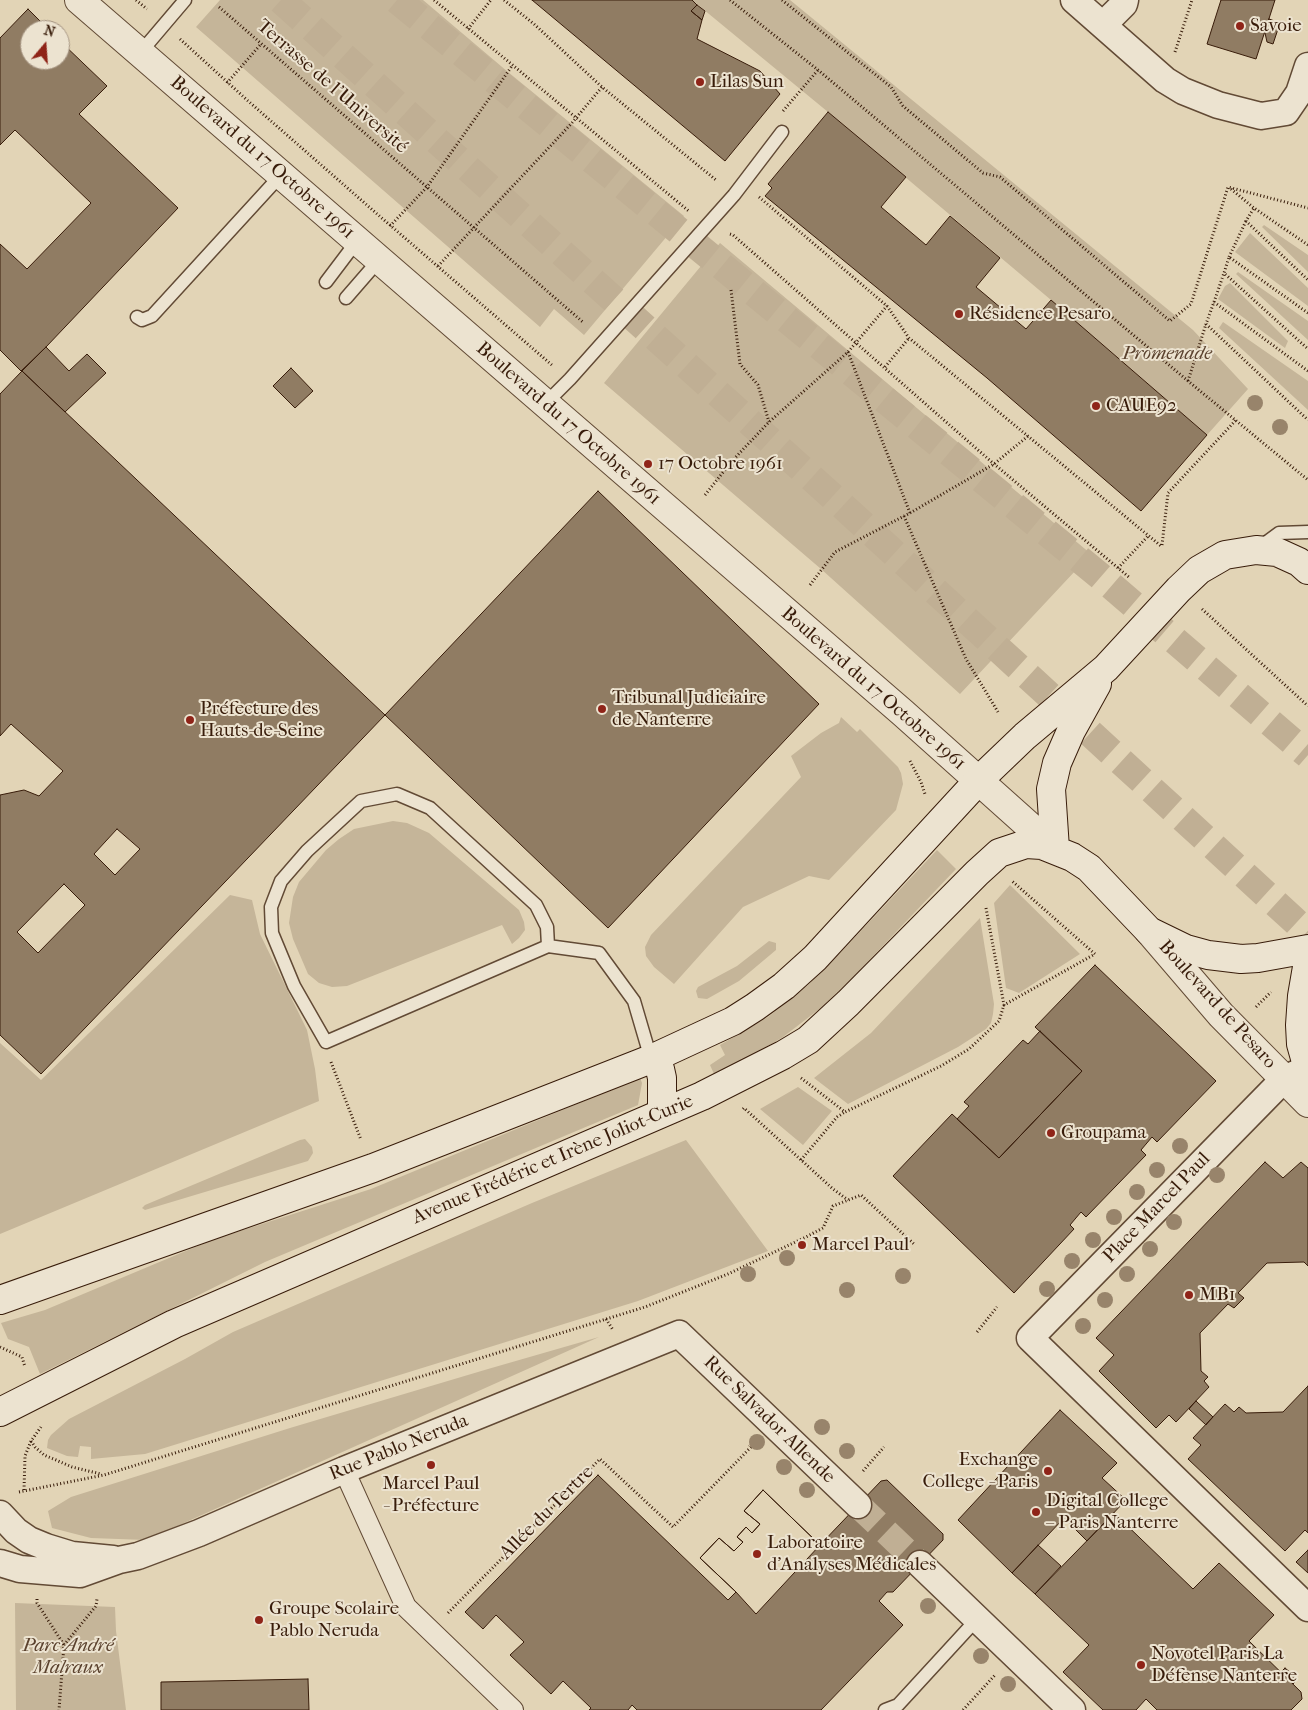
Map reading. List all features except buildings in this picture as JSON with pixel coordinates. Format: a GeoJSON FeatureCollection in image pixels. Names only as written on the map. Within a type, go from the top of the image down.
{"type":"FeatureCollection","features":[{"type":"Feature","properties":{"kind":"main road","name":"Boulevard du 17 Octobre 1961"},"geometry":{"type":"LineString","coordinates":[[79,0],[903,713],[1055,849]]}},
{"type":"Feature","properties":{"kind":"main road"},"geometry":{"type":"LineString","coordinates":[[0,1300],[372,1168],[651,1059],[733,1020],[784,986],[815,958],[978,781],[1025,736],[1106,668],[1199,570],[1225,555],[1256,550],[1278,552],[1299,562],[1308,570]]}},
{"type":"Feature","properties":{"kind":"main road"},"geometry":{"type":"LineString","coordinates":[[1055,849],[1051,789],[1057,763],[1075,724],[1106,668]]}},
{"type":"Feature","properties":{"kind":"main road","name":"Avenue Frédéric et Irène Joliot-Curie"},"geometry":{"type":"LineString","coordinates":[[0,1412],[174,1324],[662,1113],[722,1086],[783,1055],[808,1040],[976,873],[999,853],[1026,844],[1042,845],[1055,849]]}},
{"type":"Feature","properties":{"kind":"main road","name":"Boulevard de Pesaro"},"geometry":{"type":"LineString","coordinates":[[1055,849],[1089,868],[1149,931],[1221,1015],[1300,1072],[1308,1103]]}},
{"type":"Feature","properties":{"kind":"main road"},"geometry":{"type":"LineString","coordinates":[[1149,931],[1186,948],[1208,954],[1241,959],[1258,958],[1308,949]]}},
{"type":"Feature","properties":{"kind":"main road"},"geometry":{"type":"LineString","coordinates":[[1300,1072],[1302,996],[1308,961]]}},
{"type":"Feature","properties":{"kind":"main road"},"geometry":{"type":"LineString","coordinates":[[651,1059],[660,1069],[662,1078],[662,1113]]}},
{"type":"Feature","properties":{"kind":"street"},"geometry":{"type":"LineString","coordinates":[[1074,0],[1166,80],[1183,91],[1218,105],[1261,116],[1286,112],[1300,93],[1308,66]]}},
{"type":"Feature","properties":{"kind":"street"},"geometry":{"type":"LineString","coordinates":[[1103,25],[1124,4],[1125,0]]}},
{"type":"Feature","properties":{"kind":"street","name":"Place Marcel Paul"},"geometry":{"type":"LineString","coordinates":[[1300,1072],[1131,1235],[1030,1338],[1308,1608]]}},
{"type":"Feature","properties":{"kind":"street","name":"Rue Pablo Neruda"},"geometry":{"type":"LineString","coordinates":[[0,1563],[41,1571],[80,1574],[119,1560],[138,1556],[199,1533],[344,1470],[679,1334]]}},
{"type":"Feature","properties":{"kind":"street","name":"Rue Salvador Allende"},"geometry":{"type":"LineString","coordinates":[[679,1334],[858,1505]]}},
{"type":"Feature","properties":{"kind":"street"},"geometry":{"type":"LineString","coordinates":[[344,1470],[406,1607],[513,1710]]}},
{"type":"Feature","properties":{"kind":"street","name":"Rue Pablo Neruda"},"geometry":{"type":"LineString","coordinates":[[6,1504],[16,1531],[29,1540],[72,1554],[119,1560]]}},
{"type":"Feature","properties":{"kind":"street"},"geometry":{"type":"LineString","coordinates":[[920,1564],[1072,1710]]}},
{"type":"Feature","properties":{"kind":"lane"},"geometry":{"type":"LineString","coordinates":[[140,53],[185,0]]}},
{"type":"Feature","properties":{"kind":"lane"},"geometry":{"type":"LineString","coordinates":[[545,404],[570,379],[707,226],[734,195],[782,132]]}},
{"type":"Feature","properties":{"kind":"lane"},"geometry":{"type":"LineString","coordinates":[[137,317],[142,320],[152,316],[281,175]]}},
{"type":"Feature","properties":{"kind":"lane"},"geometry":{"type":"LineString","coordinates":[[326,282],[357,241]]}},
{"type":"Feature","properties":{"kind":"lane"},"geometry":{"type":"LineString","coordinates":[[346,298],[379,260]]}},
{"type":"Feature","properties":{"kind":"lane"},"geometry":{"type":"LineString","coordinates":[[1256,550],[1279,533],[1308,532]]}},
{"type":"Feature","properties":{"kind":"lane"},"geometry":{"type":"LineString","coordinates":[[548,946],[547,926],[536,905],[430,808],[397,794],[361,801],[307,851],[281,881],[271,907],[272,933],[294,986],[326,1042],[548,946],[599,953],[634,1001],[651,1059]]}},
{"type":"Feature","properties":{"kind":"lane"},"geometry":{"type":"LineString","coordinates":[[885,1710],[898,1705],[977,1618]]}},
{"type":"Feature","properties":{"kind":"path"},"geometry":{"type":"LineString","coordinates":[[136,0],[227,83],[554,367]]}},
{"type":"Feature","properties":{"kind":"path"},"geometry":{"type":"LineString","coordinates":[[434,0],[707,226],[733,235],[994,464],[1130,578]]}},
{"type":"Feature","properties":{"kind":"path"},"geometry":{"type":"LineString","coordinates":[[468,28],[491,0]]}},
{"type":"Feature","properties":{"kind":"path"},"geometry":{"type":"LineString","coordinates":[[504,0],[534,24],[602,87],[734,195],[750,190],[886,306],[909,338],[1162,546],[1168,493],[1236,420]]}},
{"type":"Feature","properties":{"kind":"path"},"geometry":{"type":"LineString","coordinates":[[730,0],[818,70],[1308,480]]}},
{"type":"Feature","properties":{"kind":"path"},"geometry":{"type":"LineString","coordinates":[[782,0],[891,86],[903,106],[983,173],[1000,177],[1170,321],[1191,304],[1228,187]]}},
{"type":"Feature","properties":{"kind":"path"},"geometry":{"type":"LineString","coordinates":[[1166,80],[1192,0]]}},
{"type":"Feature","properties":{"kind":"path","name":"Terrasse de l'Université"},"geometry":{"type":"LineString","coordinates":[[220,6],[261,44],[584,323]]}},
{"type":"Feature","properties":{"kind":"path"},"geometry":{"type":"LineString","coordinates":[[227,83],[261,44]]}},
{"type":"Feature","properties":{"kind":"path"},"geometry":{"type":"LineString","coordinates":[[390,226],[427,187],[512,66]]}},
{"type":"Feature","properties":{"kind":"path"},"geometry":{"type":"LineString","coordinates":[[783,111],[818,70]]}},
{"type":"Feature","properties":{"kind":"path"},"geometry":{"type":"LineString","coordinates":[[438,266],[472,227],[576,118],[602,87]]}},
{"type":"Feature","properties":{"kind":"path"},"geometry":{"type":"LineString","coordinates":[[1228,187],[1308,246]]}},
{"type":"Feature","properties":{"kind":"path"},"geometry":{"type":"LineString","coordinates":[[1228,187],[1308,208]]}},
{"type":"Feature","properties":{"kind":"path"},"geometry":{"type":"LineString","coordinates":[[1188,381],[1229,257],[1254,208]]}},
{"type":"Feature","properties":{"kind":"path"},"geometry":{"type":"LineString","coordinates":[[1246,221],[1308,280]]}},
{"type":"Feature","properties":{"kind":"path"},"geometry":{"type":"LineString","coordinates":[[1229,257],[1308,312]]}},
{"type":"Feature","properties":{"kind":"path"},"geometry":{"type":"LineString","coordinates":[[1224,272],[1308,349]]}},
{"type":"Feature","properties":{"kind":"path"},"geometry":{"type":"LineString","coordinates":[[731,290],[740,364],[758,385],[769,422]]}},
{"type":"Feature","properties":{"kind":"path"},"geometry":{"type":"LineString","coordinates":[[1214,302],[1308,371]]}},
{"type":"Feature","properties":{"kind":"path"},"geometry":{"type":"LineString","coordinates":[[705,495],[732,460],[769,422],[848,352],[886,306]]}},
{"type":"Feature","properties":{"kind":"path"},"geometry":{"type":"LineString","coordinates":[[1206,324],[1308,420]]}},
{"type":"Feature","properties":{"kind":"path"},"geometry":{"type":"LineString","coordinates":[[885,367],[909,338]]}},
{"type":"Feature","properties":{"kind":"path"},"geometry":{"type":"LineString","coordinates":[[848,352],[910,513]]}},
{"type":"Feature","properties":{"kind":"path"},"geometry":{"type":"LineString","coordinates":[[810,585],[835,552],[910,513],[994,464],[1028,436]]}},
{"type":"Feature","properties":{"kind":"path"},"geometry":{"type":"LineString","coordinates":[[904,516],[966,659],[998,712]]}},
{"type":"Feature","properties":{"kind":"path"},"geometry":{"type":"LineString","coordinates":[[1118,568],[1149,535]]}},
{"type":"Feature","properties":{"kind":"path"},"geometry":{"type":"LineString","coordinates":[[1197,604],[1308,706]]}},
{"type":"Feature","properties":{"kind":"path"},"geometry":{"type":"LineString","coordinates":[[905,756],[910,761],[921,782],[926,799]]}},
{"type":"Feature","properties":{"kind":"path"},"geometry":{"type":"LineString","coordinates":[[1004,1005],[1095,954],[1009,878]]}},
{"type":"Feature","properties":{"kind":"path"},"geometry":{"type":"LineString","coordinates":[[801,1160],[837,1117],[942,1066],[969,1049],[999,1022],[1004,1005],[985,902]]}},
{"type":"Feature","properties":{"kind":"path"},"geometry":{"type":"LineString","coordinates":[[1255,1007],[1273,991]]}},
{"type":"Feature","properties":{"kind":"path"},"geometry":{"type":"LineString","coordinates":[[336,1077],[372,1168]]}},
{"type":"Feature","properties":{"kind":"path"},"geometry":{"type":"LineString","coordinates":[[801,1078],[845,1112]]}},
{"type":"Feature","properties":{"kind":"path"},"geometry":{"type":"LineString","coordinates":[[738,1112],[744,1108],[832,1189],[848,1200]]}},
{"type":"Feature","properties":{"kind":"path"},"geometry":{"type":"LineString","coordinates":[[6,1504],[645,1307],[728,1274],[823,1228],[833,1206],[861,1194],[914,1244]]}},
{"type":"Feature","properties":{"kind":"path"},"geometry":{"type":"LineString","coordinates":[[977,1332],[998,1307]]}},
{"type":"Feature","properties":{"kind":"path"},"geometry":{"type":"LineString","coordinates":[[0,1348],[22,1357],[26,1371]]}},
{"type":"Feature","properties":{"kind":"path","name":"Allée du Tertre"},"geometry":{"type":"LineString","coordinates":[[431,1631],[600,1459],[673,1527],[751,1447],[745,1440]]}},
{"type":"Feature","properties":{"kind":"path"},"geometry":{"type":"LineString","coordinates":[[31,1441],[44,1455],[72,1467],[104,1475]]}},
{"type":"Feature","properties":{"kind":"path"},"geometry":{"type":"LineString","coordinates":[[41,1571],[37,1603],[64,1645]]}},
{"type":"Feature","properties":{"kind":"path"},"geometry":{"type":"LineString","coordinates":[[59,1710],[64,1645],[96,1606]]}},
{"type":"Feature","properties":{"kind":"path"},"geometry":{"type":"LineString","coordinates":[[963,1710],[1014,1654]]}},
{"type":"Feature","properties":{"kind":"green space"},"geometry":{"type":"Polygon","coordinates":[[[220,0],[423,0],[684,216],[584,335],[554,309],[540,327],[196,27],[220,0]]]}},
{"type":"Feature","properties":{"kind":"green space","name":"Promenade"},"geometry":{"type":"Polygon","coordinates":[[[692,0],[790,0],[1193,330],[1248,389],[1207,435],[1051,300],[692,0]]]}},
{"type":"Feature","properties":{"kind":"green space"},"geometry":{"type":"Polygon","coordinates":[[[1264,225],[1308,255],[1308,272],[1262,227],[1264,225]]]}},
{"type":"Feature","properties":{"kind":"green space"},"geometry":{"type":"Polygon","coordinates":[[[1250,233],[1308,288],[1308,306],[1235,252],[1250,233]]]}},
{"type":"Feature","properties":{"kind":"green space"},"geometry":{"type":"Polygon","coordinates":[[[720,243],[1091,554],[960,694],[821,569],[604,383],[720,243]]]}},
{"type":"Feature","properties":{"kind":"green space"},"geometry":{"type":"Polygon","coordinates":[[[1238,272],[1308,321],[1308,340],[1236,274],[1238,272]]]}},
{"type":"Feature","properties":{"kind":"green space"},"geometry":{"type":"Polygon","coordinates":[[[1230,283],[1288,341],[1285,348],[1218,299],[1225,286],[1230,283]]]}},
{"type":"Feature","properties":{"kind":"green space"},"geometry":{"type":"Polygon","coordinates":[[[1223,322],[1308,381],[1308,410],[1219,328],[1223,322]]]}},
{"type":"Feature","properties":{"kind":"green space"},"geometry":{"type":"Polygon","coordinates":[[[841,717],[857,732],[860,729],[898,767],[903,784],[896,810],[829,880],[809,876],[743,907],[674,984],[654,967],[646,956],[645,947],[651,935],[801,777],[791,756],[821,733],[839,723],[841,717]]]}},
{"type":"Feature","properties":{"kind":"green space"},"geometry":{"type":"Polygon","coordinates":[[[393,821],[407,823],[429,833],[519,910],[525,930],[512,944],[502,925],[347,986],[332,987],[319,983],[308,974],[293,939],[289,923],[293,897],[299,882],[326,850],[354,829],[393,821]]]}},
{"type":"Feature","properties":{"kind":"green space"},"geometry":{"type":"Polygon","coordinates":[[[937,850],[956,869],[857,973],[822,1007],[783,1037],[714,1074],[710,1065],[725,1055],[720,1045],[768,1017],[808,985],[937,850]]]}},
{"type":"Feature","properties":{"kind":"green space"},"geometry":{"type":"Polygon","coordinates":[[[1010,885],[1080,954],[1019,993],[1006,988],[994,903],[1010,885]]]}},
{"type":"Feature","properties":{"kind":"green space"},"geometry":{"type":"Polygon","coordinates":[[[230,895],[252,900],[260,934],[307,1030],[319,1101],[0,1234],[0,1043],[41,1080],[230,895]]]}},
{"type":"Feature","properties":{"kind":"green space"},"geometry":{"type":"Polygon","coordinates":[[[980,918],[994,1004],[991,1023],[986,1029],[958,1047],[848,1104],[814,1078],[871,1033],[980,918]]]}},
{"type":"Feature","properties":{"kind":"green space"},"geometry":{"type":"Polygon","coordinates":[[[769,941],[776,943],[776,950],[739,981],[707,999],[698,998],[696,991],[698,987],[737,966],[769,941]]]}},
{"type":"Feature","properties":{"kind":"green space"},"geometry":{"type":"Polygon","coordinates":[[[640,1078],[642,1083],[638,1105],[265,1262],[40,1374],[29,1347],[8,1339],[1,1323],[45,1310],[212,1240],[371,1189],[640,1078]]]}},
{"type":"Feature","properties":{"kind":"green space"},"geometry":{"type":"Polygon","coordinates":[[[798,1087],[832,1111],[803,1145],[760,1109],[798,1087]]]}},
{"type":"Feature","properties":{"kind":"green space"},"geometry":{"type":"Polygon","coordinates":[[[305,1139],[312,1147],[313,1153],[308,1161],[145,1210],[142,1208],[145,1205],[305,1139]]]}},
{"type":"Feature","properties":{"kind":"green space"},"geometry":{"type":"Polygon","coordinates":[[[686,1140],[768,1251],[638,1301],[145,1454],[91,1459],[91,1447],[80,1446],[78,1457],[67,1456],[47,1448],[51,1435],[69,1419],[233,1332],[532,1203],[686,1140]]]}},
{"type":"Feature","properties":{"kind":"green space"},"geometry":{"type":"Polygon","coordinates":[[[599,1337],[146,1540],[91,1538],[52,1528],[48,1511],[71,1497],[290,1428],[599,1337]]]}},
{"type":"Feature","properties":{"kind":"green space","name":"Parc André Malraux"},"geometry":{"type":"Polygon","coordinates":[[[15,1603],[115,1607],[116,1631],[126,1710],[16,1710],[15,1603]]]}},
{"type":"Feature","properties":{"kind":"tunnel"},"geometry":{"type":"LineString","coordinates":[[281,0],[834,498],[1308,933]]}},
{"type":"Feature","properties":{"kind":"tunnel"},"geometry":{"type":"LineString","coordinates":[[397,0],[1100,576],[1308,755]]}},
{"type":"Feature","properties":{"kind":"tunnel"},"geometry":{"type":"LineString","coordinates":[[858,1505],[920,1564]]}},
{"type":"Feature","properties":{"kind":"place","name":"Savoie"},"geometry":{"type":"Point","coordinates":[1240,26]}},
{"type":"Feature","properties":{"kind":"place","name":"Lilas Sun"},"geometry":{"type":"Point","coordinates":[700,82]}},
{"type":"Feature","properties":{"kind":"place","name":"Résidence Pesaro"},"geometry":{"type":"Point","coordinates":[959,314]}},
{"type":"Feature","properties":{"kind":"place","name":"CAUE92"},"geometry":{"type":"Point","coordinates":[1096,406]}},
{"type":"Feature","properties":{"kind":"place","name":"17 Octobre 1961"},"geometry":{"type":"Point","coordinates":[648,464]}},
{"type":"Feature","properties":{"kind":"place","name":"Tribunal Judiciaire de Nanterre"},"geometry":{"type":"Point","coordinates":[602,709]}},
{"type":"Feature","properties":{"kind":"place","name":"Préfecture des Hauts-de-Seine"},"geometry":{"type":"Point","coordinates":[190,720]}},
{"type":"Feature","properties":{"kind":"place","name":"Groupama"},"geometry":{"type":"Point","coordinates":[1051,1133]}},
{"type":"Feature","properties":{"kind":"place","name":"Marcel Paul"},"geometry":{"type":"Point","coordinates":[802,1245]}},
{"type":"Feature","properties":{"kind":"place","name":"MB1"},"geometry":{"type":"Point","coordinates":[1189,1295]}},
{"type":"Feature","properties":{"kind":"place","name":"Marcel Paul - Préfecture"},"geometry":{"type":"Point","coordinates":[431,1465]}},
{"type":"Feature","properties":{"kind":"place","name":"Exchange College - Paris"},"geometry":{"type":"Point","coordinates":[1048,1471]}},
{"type":"Feature","properties":{"kind":"place","name":"Digital College – Paris Nanterre"},"geometry":{"type":"Point","coordinates":[1036,1512]}},
{"type":"Feature","properties":{"kind":"place","name":"Laboratoire d'Analyses Médicales"},"geometry":{"type":"Point","coordinates":[757,1554]}},
{"type":"Feature","properties":{"kind":"place","name":"Groupe Scolaire Pablo Neruda"},"geometry":{"type":"Point","coordinates":[259,1620]}},
{"type":"Feature","properties":{"kind":"place","name":"Novotel Paris La Défense Nanterre"},"geometry":{"type":"Point","coordinates":[1141,1665]}}]}
